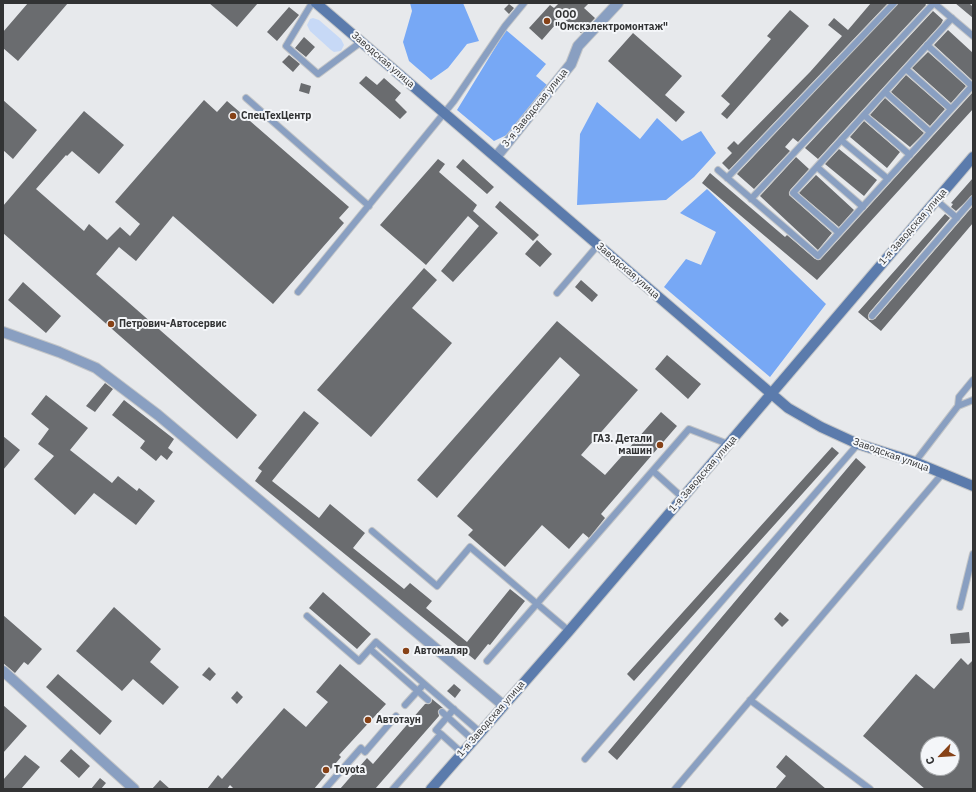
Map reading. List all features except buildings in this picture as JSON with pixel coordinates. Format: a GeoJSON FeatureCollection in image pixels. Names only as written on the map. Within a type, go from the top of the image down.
{"type":"FeatureCollection","features":[{"type":"Feature","properties":{"kind":"main road","name":"Заводская улица"},"geometry":{"type":"LineString","coordinates":[[316,3],[788,408],[821,427],[858,444],[915,462],[973,486]]}},
{"type":"Feature","properties":{"kind":"main road","name":"1-я Заводская улица"},"geometry":{"type":"LineString","coordinates":[[431,789],[683,498],[973,157]]}},
{"type":"Feature","properties":{"kind":"street","name":"3-я Заводская улица"},"geometry":{"type":"LineString","coordinates":[[496,157],[571,64],[578,46],[618,3]]}},
{"type":"Feature","properties":{"kind":"street"},"geometry":{"type":"LineString","coordinates":[[3,332],[59,352],[96,368],[158,415],[503,705]]}},
{"type":"Feature","properties":{"kind":"street"},"geometry":{"type":"LineString","coordinates":[[3,671],[134,789]]}},
{"type":"Feature","properties":{"kind":"lane"},"geometry":{"type":"LineString","coordinates":[[312,3],[286,46],[318,74],[361,42]]}},
{"type":"Feature","properties":{"kind":"lane"},"geometry":{"type":"LineString","coordinates":[[298,292],[444,113],[469,80],[505,26],[524,3]]}},
{"type":"Feature","properties":{"kind":"lane"},"geometry":{"type":"LineString","coordinates":[[727,178],[894,3]]}},
{"type":"Feature","properties":{"kind":"lane"},"geometry":{"type":"LineString","coordinates":[[751,199],[934,3],[973,36]]}},
{"type":"Feature","properties":{"kind":"lane"},"geometry":{"type":"LineString","coordinates":[[839,233],[794,192],[952,18]]}},
{"type":"Feature","properties":{"kind":"lane"},"geometry":{"type":"LineString","coordinates":[[718,170],[818,256],[973,85],[927,45]]}},
{"type":"Feature","properties":{"kind":"lane"},"geometry":{"type":"LineString","coordinates":[[906,69],[952,109]]}},
{"type":"Feature","properties":{"kind":"lane"},"geometry":{"type":"LineString","coordinates":[[885,92],[930,132]]}},
{"type":"Feature","properties":{"kind":"lane"},"geometry":{"type":"LineString","coordinates":[[246,98],[369,206]]}},
{"type":"Feature","properties":{"kind":"lane"},"geometry":{"type":"LineString","coordinates":[[864,115],[910,155]]}},
{"type":"Feature","properties":{"kind":"lane"},"geometry":{"type":"LineString","coordinates":[[841,140],[888,179]]}},
{"type":"Feature","properties":{"kind":"lane"},"geometry":{"type":"LineString","coordinates":[[817,167],[863,206]]}},
{"type":"Feature","properties":{"kind":"lane"},"geometry":{"type":"LineString","coordinates":[[872,316],[973,199]]}},
{"type":"Feature","properties":{"kind":"lane"},"geometry":{"type":"LineString","coordinates":[[936,200],[957,218]]}},
{"type":"Feature","properties":{"kind":"lane"},"geometry":{"type":"LineString","coordinates":[[557,293],[598,245]]}},
{"type":"Feature","properties":{"kind":"lane"},"geometry":{"type":"LineString","coordinates":[[958,406],[959,397],[973,380]]}},
{"type":"Feature","properties":{"kind":"lane"},"geometry":{"type":"LineString","coordinates":[[915,462],[958,406],[973,400]]}},
{"type":"Feature","properties":{"kind":"lane"},"geometry":{"type":"LineString","coordinates":[[487,661],[690,430],[728,444]]}},
{"type":"Feature","properties":{"kind":"lane"},"geometry":{"type":"LineString","coordinates":[[585,759],[858,444]]}},
{"type":"Feature","properties":{"kind":"lane"},"geometry":{"type":"LineString","coordinates":[[653,471],[683,498]]}},
{"type":"Feature","properties":{"kind":"lane"},"geometry":{"type":"LineString","coordinates":[[675,789],[942,474]]}},
{"type":"Feature","properties":{"kind":"lane"},"geometry":{"type":"LineString","coordinates":[[372,530],[437,586],[470,547],[568,631]]}},
{"type":"Feature","properties":{"kind":"lane"},"geometry":{"type":"LineString","coordinates":[[960,607],[973,554]]}},
{"type":"Feature","properties":{"kind":"lane"},"geometry":{"type":"LineString","coordinates":[[307,616],[359,661],[376,642],[454,709],[477,736]]}},
{"type":"Feature","properties":{"kind":"lane"},"geometry":{"type":"LineString","coordinates":[[370,649],[428,700]]}},
{"type":"Feature","properties":{"kind":"lane"},"geometry":{"type":"LineString","coordinates":[[406,705],[424,684]]}},
{"type":"Feature","properties":{"kind":"lane"},"geometry":{"type":"LineString","coordinates":[[750,700],[870,789]]}},
{"type":"Feature","properties":{"kind":"lane"},"geometry":{"type":"LineString","coordinates":[[454,709],[445,715],[436,730],[462,753]]}},
{"type":"Feature","properties":{"kind":"lane"},"geometry":{"type":"LineString","coordinates":[[445,715],[477,736]]}},
{"type":"Feature","properties":{"kind":"lane"},"geometry":{"type":"LineString","coordinates":[[325,789],[360,748],[365,752],[396,716]]}},
{"type":"Feature","properties":{"kind":"lane"},"geometry":{"type":"LineString","coordinates":[[393,789],[441,734]]}},
{"type":"Feature","properties":{"kind":"shaded area"},"geometry":{"type":"Polygon","coordinates":[[[410,3],[463,3],[479,41],[467,44],[448,68],[431,80],[409,61],[403,42],[412,11],[410,3]]]}},
{"type":"Feature","properties":{"kind":"shaded area"},"geometry":{"type":"Polygon","coordinates":[[[313,18],[319,20],[341,39],[344,45],[341,51],[334,52],[310,31],[307,25],[310,19],[313,18]]]}},
{"type":"Feature","properties":{"kind":"shaded area"},"geometry":{"type":"Polygon","coordinates":[[[506,30],[546,64],[536,76],[547,85],[513,132],[494,141],[457,110],[506,30]]]}},
{"type":"Feature","properties":{"kind":"shaded area"},"geometry":{"type":"Polygon","coordinates":[[[597,102],[640,139],[657,118],[682,141],[701,131],[716,153],[694,177],[666,200],[577,205],[580,134],[597,102]]]}},
{"type":"Feature","properties":{"kind":"shaded area"},"geometry":{"type":"Polygon","coordinates":[[[707,189],[826,304],[770,377],[664,287],[686,259],[701,265],[716,232],[680,213],[707,189]]]}},
{"type":"Feature","properties":{"kind":"place","name":"ООО \"Омскэлектромонтаж\""},"geometry":{"type":"Point","coordinates":[547,21]}},
{"type":"Feature","properties":{"kind":"place","name":"СпецТехЦентр"},"geometry":{"type":"Point","coordinates":[233,116]}},
{"type":"Feature","properties":{"kind":"place","name":"Петрович-Автосервис"},"geometry":{"type":"Point","coordinates":[111,324]}},
{"type":"Feature","properties":{"kind":"place","name":"ГАЗ. Детали машин"},"geometry":{"type":"Point","coordinates":[660,445]}},
{"type":"Feature","properties":{"kind":"place","name":"Автомаляр"},"geometry":{"type":"Point","coordinates":[406,651]}},
{"type":"Feature","properties":{"kind":"place","name":"Автотаун"},"geometry":{"type":"Point","coordinates":[368,720]}},
{"type":"Feature","properties":{"kind":"place","name":"Toyota"},"geometry":{"type":"Point","coordinates":[326,770]}}]}
